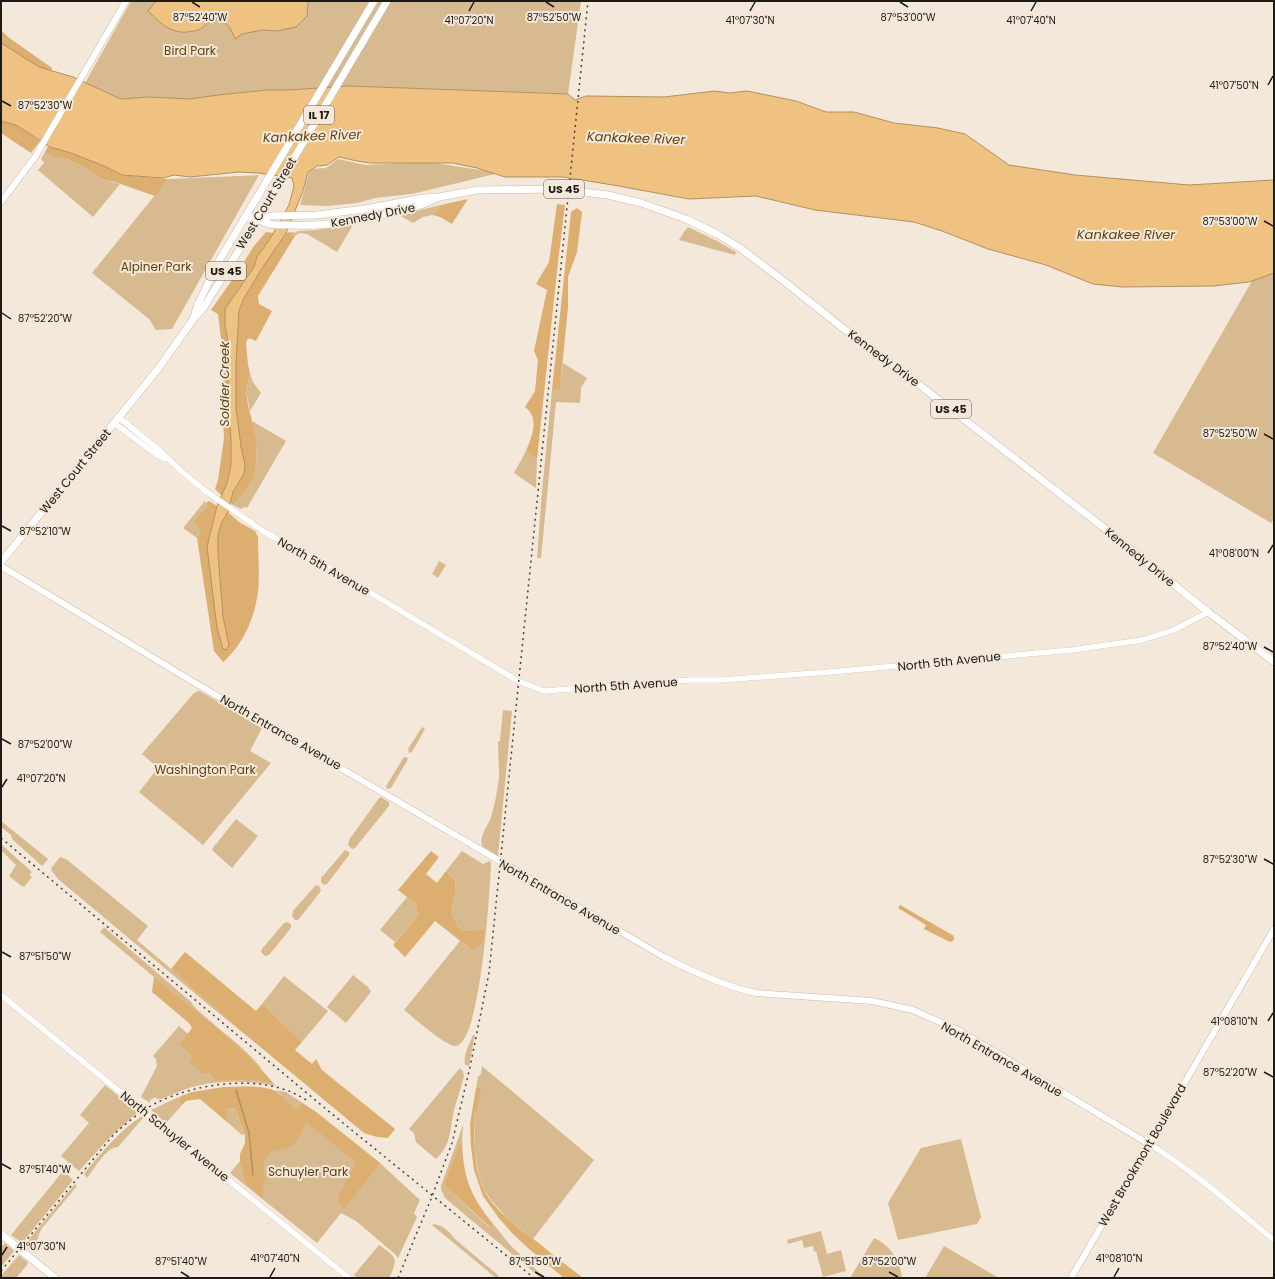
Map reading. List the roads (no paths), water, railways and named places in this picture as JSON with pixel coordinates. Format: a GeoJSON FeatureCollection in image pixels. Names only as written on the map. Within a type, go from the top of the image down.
{"type":"FeatureCollection","features":[{"type":"Feature","properties":{"kind":"main road"},"geometry":{"type":"LineString","coordinates":[[1,202],[35,156],[126,1]]}},
{"type":"Feature","properties":{"kind":"main road","name":"West Court Street"},"geometry":{"type":"LineString","coordinates":[[192,322],[198,304],[219,261],[374,1]]}},
{"type":"Feature","properties":{"kind":"main road","name":"West Court Street"},"geometry":{"type":"LineString","coordinates":[[1,562],[158,369],[204,307],[387,1]]}},
{"type":"Feature","properties":{"kind":"main road","name":"Kennedy Drive"},"geometry":{"type":"LineString","coordinates":[[246,217],[311,216],[365,209],[423,198],[439,197],[478,190],[552,189],[608,195],[641,203],[678,216],[717,234],[742,250],[964,419],[1103,527],[1208,612],[1274,662]]}},
{"type":"Feature","properties":{"kind":"main road","name":"Kennedy Drive"},"geometry":{"type":"LineString","coordinates":[[258,218],[266,223],[305,226],[338,223],[374,217],[426,204],[439,197]]}},
{"type":"Feature","properties":{"kind":"main road","name":"North Entrance Avenue"},"geometry":{"type":"LineString","coordinates":[[1,566],[195,683],[251,714],[658,954],[687,969],[732,986],[756,993],[872,1001],[913,1010],[960,1031],[1148,1144]]}},
{"type":"Feature","properties":{"kind":"main road","name":"West Brookmont Boulevard"},"geometry":{"type":"LineString","coordinates":[[1071,1278],[1274,929]]}},
{"type":"Feature","properties":{"kind":"main road"},"geometry":{"type":"LineString","coordinates":[[1,1234],[56,1278]]}},
{"type":"Feature","properties":{"kind":"street","name":"North 5th Avenue"},"geometry":{"type":"LineString","coordinates":[[116,420],[160,451],[169,461],[214,498],[263,531],[518,681],[544,691],[690,680],[729,680],[823,673],[1072,650],[1142,640],[1174,630],[1208,612]]}},
{"type":"Feature","properties":{"kind":"street","name":"North Schuyler Avenue"},"geometry":{"type":"LineString","coordinates":[[1,995],[349,1278]]}},
{"type":"Feature","properties":{"kind":"street"},"geometry":{"type":"LineString","coordinates":[[1148,1144],[1167,1155],[1195,1176],[1274,1240]]}},
{"type":"Feature","properties":{"kind":"water"},"geometry":{"type":"Polygon","coordinates":[[[156,1],[308,1],[307,16],[296,27],[277,31],[262,30],[242,34],[235,39],[228,26],[215,18],[196,31],[182,32],[171,29],[161,23],[148,11],[156,1]]]}},
{"type":"Feature","properties":{"kind":"water","name":"Kankakee River"},"geometry":{"type":"Polygon","coordinates":[[[1,43],[39,67],[73,77],[121,99],[148,97],[190,99],[267,90],[349,86],[568,94],[575,100],[586,96],[664,97],[715,91],[729,93],[747,91],[796,101],[826,112],[854,112],[894,123],[938,128],[965,134],[1009,165],[1075,175],[1189,185],[1274,180],[1274,273],[1249,282],[1213,286],[1123,287],[1093,284],[1046,265],[988,249],[914,222],[815,210],[756,196],[689,199],[563,177],[505,177],[477,168],[453,163],[370,163],[339,157],[327,165],[317,166],[308,172],[303,191],[286,233],[261,270],[243,300],[239,311],[236,362],[236,408],[245,465],[244,474],[233,492],[228,512],[222,522],[218,535],[223,617],[229,645],[226,650],[223,649],[217,628],[207,547],[217,506],[227,483],[231,465],[231,438],[228,406],[228,341],[225,326],[225,309],[254,267],[257,257],[270,239],[289,205],[294,186],[292,178],[239,172],[190,177],[174,175],[163,178],[122,175],[71,153],[50,147],[16,125],[1,121],[1,43]]]}},
{"type":"Feature","properties":{"kind":"waterway","name":"Soldier Creek"},"geometry":{"type":"LineString","coordinates":[[236,1090],[249,1133],[253,1175]]}},
{"type":"Feature","properties":{"kind":"railway"},"geometry":{"type":"LineString","coordinates":[[398,1278],[431,1199],[452,1143],[470,1067],[489,973],[588,1]]}},
{"type":"Feature","properties":{"kind":"railway"},"geometry":{"type":"LineString","coordinates":[[1,838],[332,1114],[534,1278]]}},
{"type":"Feature","properties":{"kind":"railway"},"geometry":{"type":"LineString","coordinates":[[1,1271],[114,1134],[150,1106],[192,1090],[233,1083],[274,1087],[292,1093],[309,1102]]}},
{"type":"Feature","properties":{"kind":"park label","name":"Bird Park"},"geometry":{"type":"Point","coordinates":[190,50]}},
{"type":"Feature","properties":{"kind":"park label","name":"Alpiner Park"},"geometry":{"type":"Point","coordinates":[156,266]}},
{"type":"Feature","properties":{"kind":"park label","name":"Washington Park"},"geometry":{"type":"Point","coordinates":[205,769]}},
{"type":"Feature","properties":{"kind":"park label","name":"Schuyler Park"},"geometry":{"type":"Point","coordinates":[308,1171]}}]}
